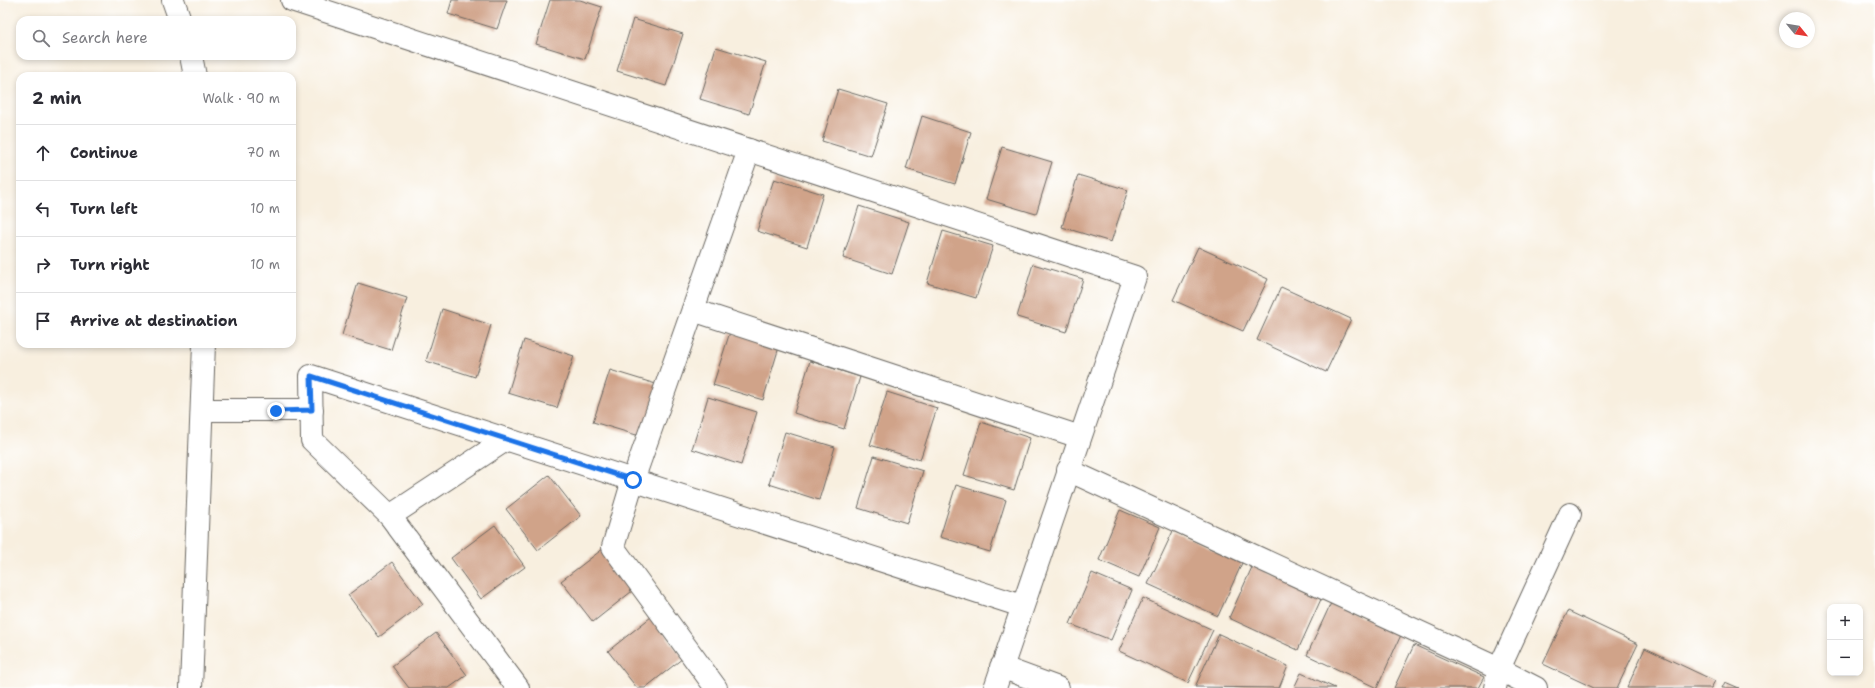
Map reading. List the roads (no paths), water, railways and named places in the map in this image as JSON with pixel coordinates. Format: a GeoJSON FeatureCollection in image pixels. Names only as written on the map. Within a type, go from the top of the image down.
{"type":"FeatureCollection","features":[{"type":"Feature","properties":{"kind":"street"},"geometry":{"type":"LineString","coordinates":[[173,0],[179,16]]}},
{"type":"Feature","properties":{"kind":"street"},"geometry":{"type":"LineString","coordinates":[[292,0],[1135,278],[1068,470],[995,688]]}},
{"type":"Feature","properties":{"kind":"street"},"geometry":{"type":"LineString","coordinates":[[192,60],[194,72]]}},
{"type":"Feature","properties":{"kind":"street"},"geometry":{"type":"LineString","coordinates":[[716,688],[613,547],[633,480],[749,150]]}},
{"type":"Feature","properties":{"kind":"street"},"geometry":{"type":"LineString","coordinates":[[693,310],[1080,437]]}},
{"type":"Feature","properties":{"kind":"street"},"geometry":{"type":"LineString","coordinates":[[191,688],[204,348]]}},
{"type":"Feature","properties":{"kind":"street"},"geometry":{"type":"LineString","coordinates":[[518,688],[390,516],[312,440],[311,376],[1022,606]]}},
{"type":"Feature","properties":{"kind":"street"},"geometry":{"type":"LineString","coordinates":[[202,410],[312,410]]}},
{"type":"Feature","properties":{"kind":"street"},"geometry":{"type":"LineString","coordinates":[[390,516],[507,439]]}},
{"type":"Feature","properties":{"kind":"street"},"geometry":{"type":"LineString","coordinates":[[1068,470],[1497,678],[1536,688]]}},
{"type":"Feature","properties":{"kind":"street"},"geometry":{"type":"LineString","coordinates":[[1497,678],[1570,514]]}},
{"type":"Feature","properties":{"kind":"street"},"geometry":{"type":"LineString","coordinates":[[1001,667],[1058,688]]}}]}
